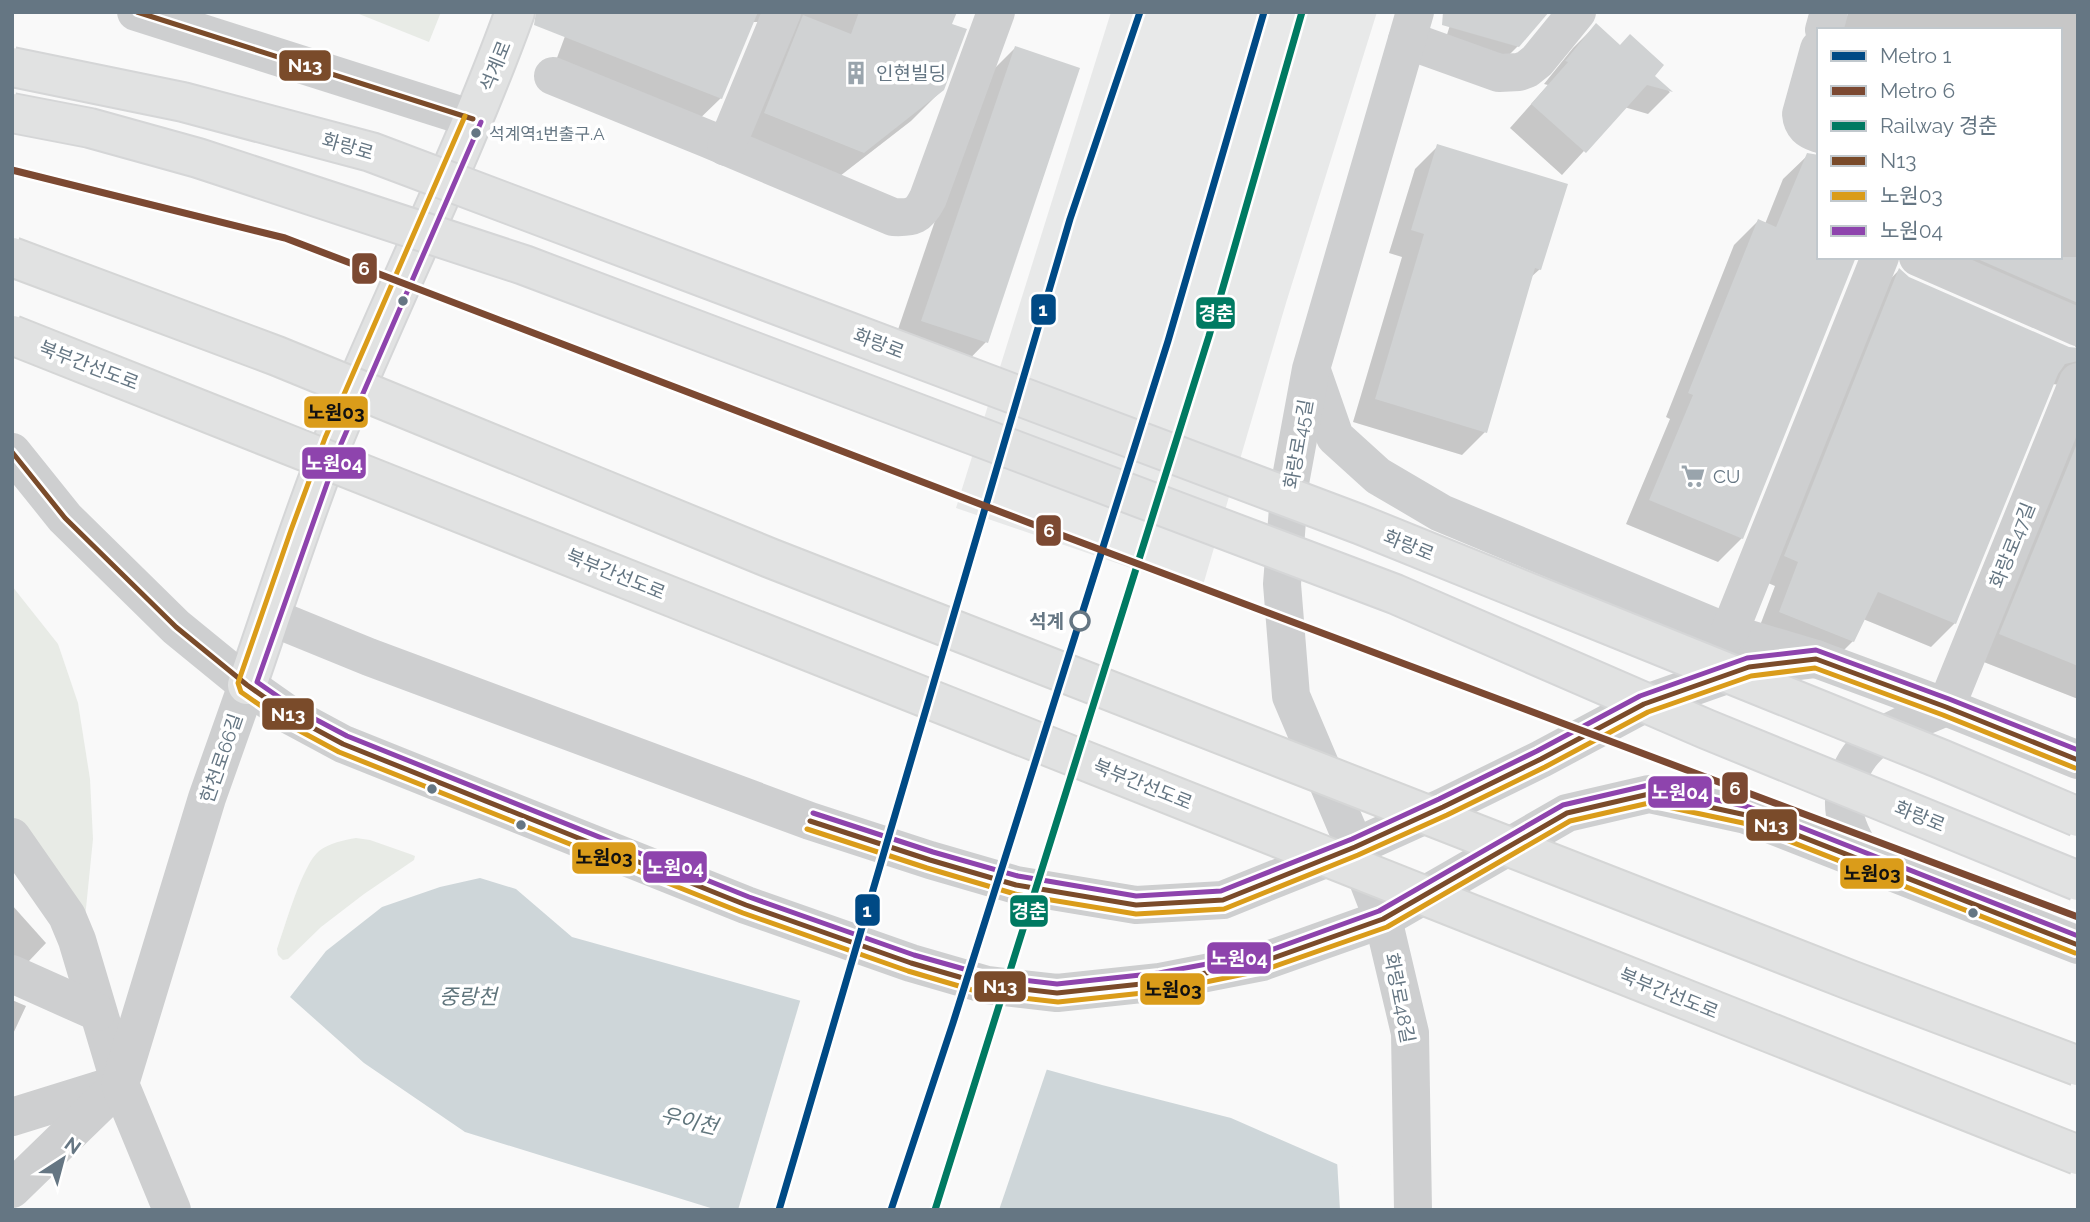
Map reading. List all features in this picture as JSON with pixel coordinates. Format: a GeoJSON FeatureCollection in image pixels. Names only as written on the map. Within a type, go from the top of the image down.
{"type":"FeatureCollection","features":[{"type":"Feature","properties":{"kind":"main road","name":"석계로"},"geometry":{"type":"LineString","coordinates":[[473,119],[515,12]]}},
{"type":"Feature","properties":{"kind":"main road","name":"화랑로"},"geometry":{"type":"LineString","coordinates":[[12,67],[183,102],[371,152],[1359,524],[2078,817]]}},
{"type":"Feature","properties":{"kind":"main road","name":"화랑로"},"geometry":{"type":"LineString","coordinates":[[12,113],[90,128],[198,158],[524,265],[1395,594],[1706,729],[2078,881]]}},
{"type":"Feature","properties":{"kind":"main road","name":"한천로66길"},"geometry":{"type":"LineString","coordinates":[[247,685],[333,441],[473,119]]}},
{"type":"Feature","properties":{"kind":"main road"},"geometry":{"type":"LineString","coordinates":[[12,257],[277,356],[769,558],[1811,965],[2078,1066]]}},
{"type":"Feature","properties":{"kind":"main road","name":"북부간선도로"},"geometry":{"type":"LineString","coordinates":[[12,335],[2078,1155]]}},
{"type":"Feature","properties":{"kind":"street"},"geometry":{"type":"LineString","coordinates":[[136,12],[473,119]]}},
{"type":"Feature","properties":{"kind":"street"},"geometry":{"type":"LineString","coordinates":[[726,147],[782,12]]}},
{"type":"Feature","properties":{"kind":"street"},"geometry":{"type":"LineString","coordinates":[[553,76],[893,217],[908,218],[917,214],[928,198],[996,12]]}},
{"type":"Feature","properties":{"kind":"street","name":"화랑로45길"},"geometry":{"type":"LineString","coordinates":[[1355,847],[1291,696],[1282,584],[1290,483],[1311,369],[1411,26],[1499,74],[1527,69],[1537,61],[1577,12]]}},
{"type":"Feature","properties":{"kind":"street"},"geometry":{"type":"LineString","coordinates":[[1817,56],[1801,114],[1806,127],[1817,133]]}},
{"type":"Feature","properties":{"kind":"street"},"geometry":{"type":"LineString","coordinates":[[1729,633],[1879,259]]}},
{"type":"Feature","properties":{"kind":"street"},"geometry":{"type":"LineString","coordinates":[[1923,259],[2078,327]]}},
{"type":"Feature","properties":{"kind":"street"},"geometry":{"type":"LineString","coordinates":[[1311,369],[1335,437],[1378,477],[1441,513],[1729,633],[1816,659],[2078,760]]}},
{"type":"Feature","properties":{"kind":"street","name":"화랑로47길"},"geometry":{"type":"LineString","coordinates":[[1945,707],[2078,382]]}},
{"type":"Feature","properties":{"kind":"street"},"geometry":{"type":"LineString","coordinates":[[12,452],[74,528],[164,616],[247,685],[291,716],[342,744],[746,905],[911,963],[987,985],[1057,993],[1160,982],[1262,961],[1383,919],[1567,814],[1649,794],[1746,815],[2078,945]]}},
{"type":"Feature","properties":{"kind":"street"},"geometry":{"type":"LineString","coordinates":[[271,617],[382,662],[810,821],[1016,885],[1136,905],[1223,900],[1355,847],[1541,759],[1644,704],[1749,667],[1816,659]]}},
{"type":"Feature","properties":{"kind":"street","name":"한천로66길"},"geometry":{"type":"LineString","coordinates":[[120,1084],[207,798],[247,685]]}},
{"type":"Feature","properties":{"kind":"street"},"geometry":{"type":"LineString","coordinates":[[1868,864],[1845,815],[1845,793],[1852,765],[1865,749],[1879,738],[1945,707]]}},
{"type":"Feature","properties":{"kind":"street"},"geometry":{"type":"LineString","coordinates":[[12,837],[67,916],[77,940],[120,1084],[172,1210]]}},
{"type":"Feature","properties":{"kind":"street","name":"화랑로48길"},"geometry":{"type":"LineString","coordinates":[[1355,847],[1383,919],[1410,1033],[1413,1210]]}},
{"type":"Feature","properties":{"kind":"street"},"geometry":{"type":"LineString","coordinates":[[12,974],[97,1012]]}},
{"type":"Feature","properties":{"kind":"street"},"geometry":{"type":"LineString","coordinates":[[12,1117],[120,1084]]}},
{"type":"Feature","properties":{"kind":"street"},"geometry":{"type":"LineString","coordinates":[[12,1189],[120,1084]]}},
{"type":"Feature","properties":{"kind":"shaded area"},"geometry":{"type":"Polygon","coordinates":[[[354,12],[441,12],[429,42],[354,12]]]}},
{"type":"Feature","properties":{"kind":"shaded area"},"geometry":{"type":"Polygon","coordinates":[[[1111,12],[1377,12],[1286,303],[1201,592],[956,508],[1111,12]]]}},
{"type":"Feature","properties":{"kind":"shaded area"},"geometry":{"type":"Polygon","coordinates":[[[12,586],[58,644],[78,703],[90,779],[93,839],[85,918],[12,816],[12,586]]]}},
{"type":"Feature","properties":{"kind":"shaded area"},"geometry":{"type":"Polygon","coordinates":[[[356,838],[410,854],[415,856],[414,860],[364,894],[321,927],[288,959],[283,960],[277,949],[306,869],[319,851],[327,846],[356,838]]]}},
{"type":"Feature","properties":{"kind":"water","name":"중랑천"},"geometry":{"type":"Polygon","coordinates":[[[480,878],[516,889],[572,937],[1102,1085],[1231,1118],[1442,1210],[717,1210],[465,1132],[364,1063],[290,997],[326,951],[382,907],[440,887],[480,878]]]}},
{"type":"Feature","properties":{"kind":"pier"},"geometry":{"type":"Polygon","coordinates":[[[801,998],[1048,1066],[999,1210],[738,1210],[801,998]]]}},
{"type":"Feature","properties":{"kind":"pier"},"geometry":{"type":"Polygon","coordinates":[[[1337,1160],[1443,1207],[1445,1210],[1340,1210],[1337,1160]]]}},
{"type":"Feature","properties":{"kind":"building"},"geometry":{"type":"Polygon","coordinates":[[[536,12],[758,12],[722,99],[534,25],[536,12]]]}},
{"type":"Feature","properties":{"kind":"building","name":"인현빌딩"},"geometry":{"type":"Polygon","coordinates":[[[859,12],[957,12],[952,24],[967,29],[944,90],[864,153],[764,113],[803,15],[851,34],[859,12]]]}},
{"type":"Feature","properties":{"kind":"building"},"geometry":{"type":"Polygon","coordinates":[[[1443,12],[1549,12],[1519,47],[1442,25],[1443,12]]]}},
{"type":"Feature","properties":{"kind":"building"},"geometry":{"type":"Polygon","coordinates":[[[1596,23],[1620,45],[1630,34],[1664,65],[1655,76],[1673,92],[1647,85],[1586,153],[1531,104],[1568,62],[1565,61],[1596,23]]]}},
{"type":"Feature","properties":{"kind":"building"},"geometry":{"type":"Polygon","coordinates":[[[1015,46],[1080,68],[988,343],[921,321],[1015,46]]]}},
{"type":"Feature","properties":{"kind":"building"},"geometry":{"type":"Polygon","coordinates":[[[1437,144],[1568,184],[1541,270],[1535,268],[1487,433],[1375,399],[1424,234],[1411,230],[1437,144]]]}},
{"type":"Feature","properties":{"kind":"building"},"geometry":{"type":"Polygon","coordinates":[[[1807,153],[1817,155],[1817,259],[1855,259],[1743,539],[1649,500],[1693,395],[1688,393],[1758,219],[1776,227],[1807,153]]]}},
{"type":"Feature","properties":{"kind":"building"},"geometry":{"type":"Polygon","coordinates":[[[2078,257],[2078,303],[1978,259],[2078,257]]]}},
{"type":"Feature","properties":{"kind":"building"},"geometry":{"type":"Polygon","coordinates":[[[1899,268],[1909,277],[2069,347],[2078,348],[2078,361],[2065,364],[2058,374],[1956,624],[1878,592],[1854,642],[1779,612],[1798,562],[1784,556],[1899,268]]]}},
{"type":"Feature","properties":{"kind":"building"},"geometry":{"type":"Polygon","coordinates":[[[2078,441],[2078,666],[1999,634],[2078,441]]]}},
{"type":"Feature","properties":{"kind":"metro line","name":"1"},"geometry":{"type":"LineString","coordinates":[[779,1210],[1070,219],[1140,12]]}},
{"type":"Feature","properties":{"kind":"metro line","name":"1"},"geometry":{"type":"LineString","coordinates":[[891,1210],[953,1023],[1168,341],[1264,12]]}},
{"type":"Feature","properties":{"kind":"metro line","name":"6"},"geometry":{"type":"LineString","coordinates":[[12,170],[285,238],[1040,527],[2078,917]]}},
{"type":"Feature","properties":{"kind":"rail line","name":"경춘"},"geometry":{"type":"LineString","coordinates":[[935,1210],[1209,336],[1302,12]]}},
{"type":"Feature","properties":{"kind":"transit line","name":"N13"},"geometry":{"type":"LineString","coordinates":[[137,12],[473,119]]}},
{"type":"Feature","properties":{"kind":"transit line","name":"노원03"},"geometry":{"type":"LineString","coordinates":[[465,116],[325,438],[238,683],[241,692],[287,724],[339,752],[743,913],[908,971],[986,994],[1058,1002],[1162,991],[1264,970],[1387,927],[1570,821],[1649,803],[1743,823],[2075,953]]}},
{"type":"Feature","properties":{"kind":"transit line","name":"노원04"},"geometry":{"type":"LineString","coordinates":[[481,122],[341,444],[257,682],[296,709],[347,736],[749,897],[914,955],[989,976],[1057,984],[1159,973],[1260,954],[1379,911],[1563,805],[1649,785],[1749,807],[2078,936]]}},
{"type":"Feature","properties":{"kind":"transit line","name":"N13"},"geometry":{"type":"LineString","coordinates":[[12,452],[65,518],[176,627],[247,685],[291,716],[343,744],[746,905],[911,963],[987,985],[1057,993],[1160,982],[1262,962],[1383,919],[1567,813],[1649,794],[1746,815],[2078,945]]}},
{"type":"Feature","properties":{"kind":"transit line","name":"노원04"},"geometry":{"type":"LineString","coordinates":[[813,813],[1018,876],[1136,896],[1221,891],[1352,839],[1439,799],[1640,696],[1747,658],[1816,650],[2078,750]]}},
{"type":"Feature","properties":{"kind":"transit line","name":"N13"},"geometry":{"type":"LineString","coordinates":[[810,821],[1016,885],[1136,905],[1223,900],[1355,847],[1443,807],[1644,704],[1749,667],[1816,659],[2078,760]]}},
{"type":"Feature","properties":{"kind":"transit line","name":"노원03"},"geometry":{"type":"LineString","coordinates":[[807,829],[1015,894],[1136,914],[1224,909],[1358,855],[1447,815],[1648,712],[1751,676],[1815,668],[2075,768]]}},
{"type":"Feature","properties":{"kind":"place","name":"인현빌딩"},"geometry":{"type":"Point","coordinates":[856,73]}},
{"type":"Feature","properties":{"kind":"place","name":"석계역1번출구.A"},"geometry":{"type":"Point","coordinates":[476,133]}},
{"type":"Feature","properties":{"kind":"place","name":"CU"},"geometry":{"type":"Point","coordinates":[1693,476]}},
{"type":"Feature","properties":{"kind":"place","name":"석계"},"geometry":{"type":"Point","coordinates":[1080,621]}},
{"type":"Feature","properties":{"kind":"water label","name":"우이천"},"geometry":{"type":"Point","coordinates":[689,1121]}}]}
